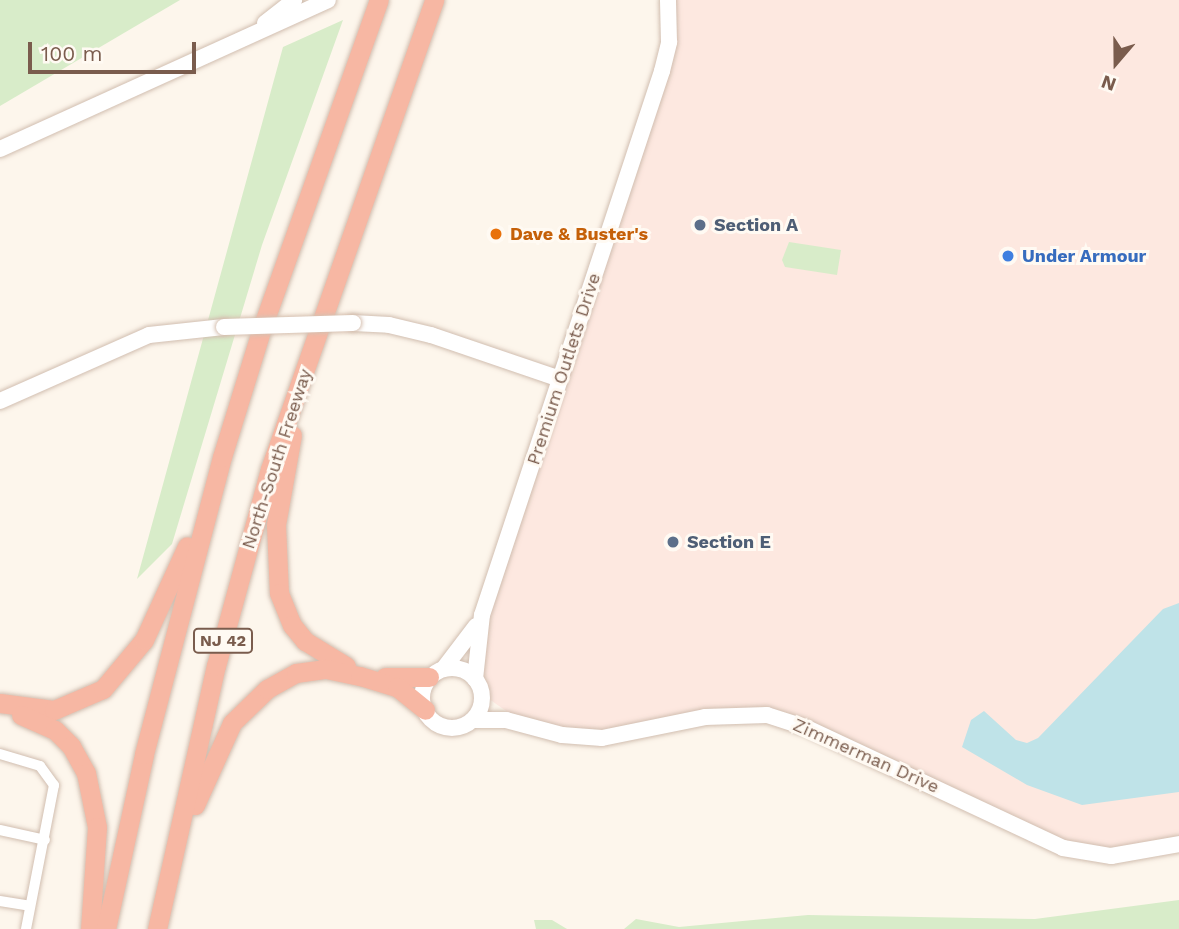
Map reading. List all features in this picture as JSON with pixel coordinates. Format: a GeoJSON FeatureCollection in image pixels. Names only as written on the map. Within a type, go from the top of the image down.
{"type":"FeatureCollection","features":[{"type":"Feature","properties":{"kind":"highway","name":"NJ 42"},"geometry":{"type":"LineString","coordinates":[[106,929],[144,754],[222,457],[262,328],[379,0]]}},
{"type":"Feature","properties":{"kind":"highway","name":"North-South Freeway"},"geometry":{"type":"LineString","coordinates":[[159,921],[216,666],[270,469],[434,0]]}},
{"type":"Feature","properties":{"kind":"highway"},"geometry":{"type":"LineString","coordinates":[[303,375],[275,547],[277,580],[288,617],[305,641],[341,665],[394,679],[436,673]]}},
{"type":"Feature","properties":{"kind":"highway"},"geometry":{"type":"LineString","coordinates":[[0,702],[37,710],[64,708],[103,689],[125,668],[167,597],[222,457]]}},
{"type":"Feature","properties":{"kind":"highway"},"geometry":{"type":"LineString","coordinates":[[159,921],[219,746],[232,723],[267,689],[296,674],[326,669],[397,687],[425,710]]}},
{"type":"Feature","properties":{"kind":"highway"},"geometry":{"type":"LineString","coordinates":[[0,709],[55,730],[71,746],[86,773],[97,827],[90,929]]}},
{"type":"Feature","properties":{"kind":"street"},"geometry":{"type":"LineString","coordinates":[[248,37],[294,0]]}},
{"type":"Feature","properties":{"kind":"street","name":"Premium Outlets Drive"},"geometry":{"type":"LineString","coordinates":[[436,673],[458,655],[482,615],[662,71],[669,42],[668,0]]}},
{"type":"Feature","properties":{"kind":"street"},"geometry":{"type":"LineString","coordinates":[[0,149],[323,1]]}},
{"type":"Feature","properties":{"kind":"street"},"geometry":{"type":"LineString","coordinates":[[0,401],[149,335],[224,327],[353,323],[389,325],[431,335],[560,379]]}},
{"type":"Feature","properties":{"kind":"street","name":"Premium Outlets Drive"},"geometry":{"type":"LineString","coordinates":[[478,687],[482,615]]}},
{"type":"Feature","properties":{"kind":"street"},"geometry":{"type":"LineString","coordinates":[[463,669],[478,687],[473,720],[447,727],[425,710],[422,693],[436,673],[463,669]]}},
{"type":"Feature","properties":{"kind":"street","name":"Zimmerman Drive"},"geometry":{"type":"LineString","coordinates":[[478,687],[503,711],[542,729]]}},
{"type":"Feature","properties":{"kind":"street","name":"Zimmerman Drive"},"geometry":{"type":"LineString","coordinates":[[473,720],[493,718],[602,738],[705,717],[767,715],[807,728],[1063,848],[1111,856],[1179,844]]}},
{"type":"Feature","properties":{"kind":"street"},"geometry":{"type":"LineString","coordinates":[[0,754],[28,760],[49,774],[54,796],[26,929]]}},
{"type":"Feature","properties":{"kind":"street"},"geometry":{"type":"LineString","coordinates":[[0,830],[45,840]]}},
{"type":"Feature","properties":{"kind":"street"},"geometry":{"type":"LineString","coordinates":[[0,901],[30,906]]}},
{"type":"Feature","properties":{"kind":"shaded area"},"geometry":{"type":"Polygon","coordinates":[[[668,0],[1179,0],[1179,844],[1094,854],[767,715],[602,738],[513,716],[482,694],[474,663],[662,71],[668,0]]]}},
{"type":"Feature","properties":{"kind":"green space"},"geometry":{"type":"Polygon","coordinates":[[[0,0],[180,0],[0,106],[0,0]]]}},
{"type":"Feature","properties":{"kind":"green space"},"geometry":{"type":"Polygon","coordinates":[[[343,20],[262,245],[172,544],[137,579],[283,47],[343,20]]]}},
{"type":"Feature","properties":{"kind":"green space"},"geometry":{"type":"Polygon","coordinates":[[[789,242],[841,250],[837,275],[785,267],[782,260],[789,242]]]}},
{"type":"Feature","properties":{"kind":"green space"},"geometry":{"type":"Polygon","coordinates":[[[1179,900],[1179,929],[624,929],[636,919],[679,927],[808,915],[1035,919],[1179,900]]]}},
{"type":"Feature","properties":{"kind":"green space"},"geometry":{"type":"Polygon","coordinates":[[[534,920],[552,920],[567,929],[536,929],[534,920]]]}},
{"type":"Feature","properties":{"kind":"water"},"geometry":{"type":"Polygon","coordinates":[[[1179,603],[1179,792],[1082,805],[1027,785],[962,747],[971,720],[984,711],[1016,740],[1027,743],[1038,738],[1163,609],[1179,603]]]}},
{"type":"Feature","properties":{"kind":"place","name":"Section A"},"geometry":{"type":"Point","coordinates":[700,225]}},
{"type":"Feature","properties":{"kind":"place","name":"Dave & Buster's"},"geometry":{"type":"Point","coordinates":[496,234]}},
{"type":"Feature","properties":{"kind":"place","name":"Under Armour"},"geometry":{"type":"Point","coordinates":[1008,256]}},
{"type":"Feature","properties":{"kind":"place","name":"Section E"},"geometry":{"type":"Point","coordinates":[673,542]}}]}
